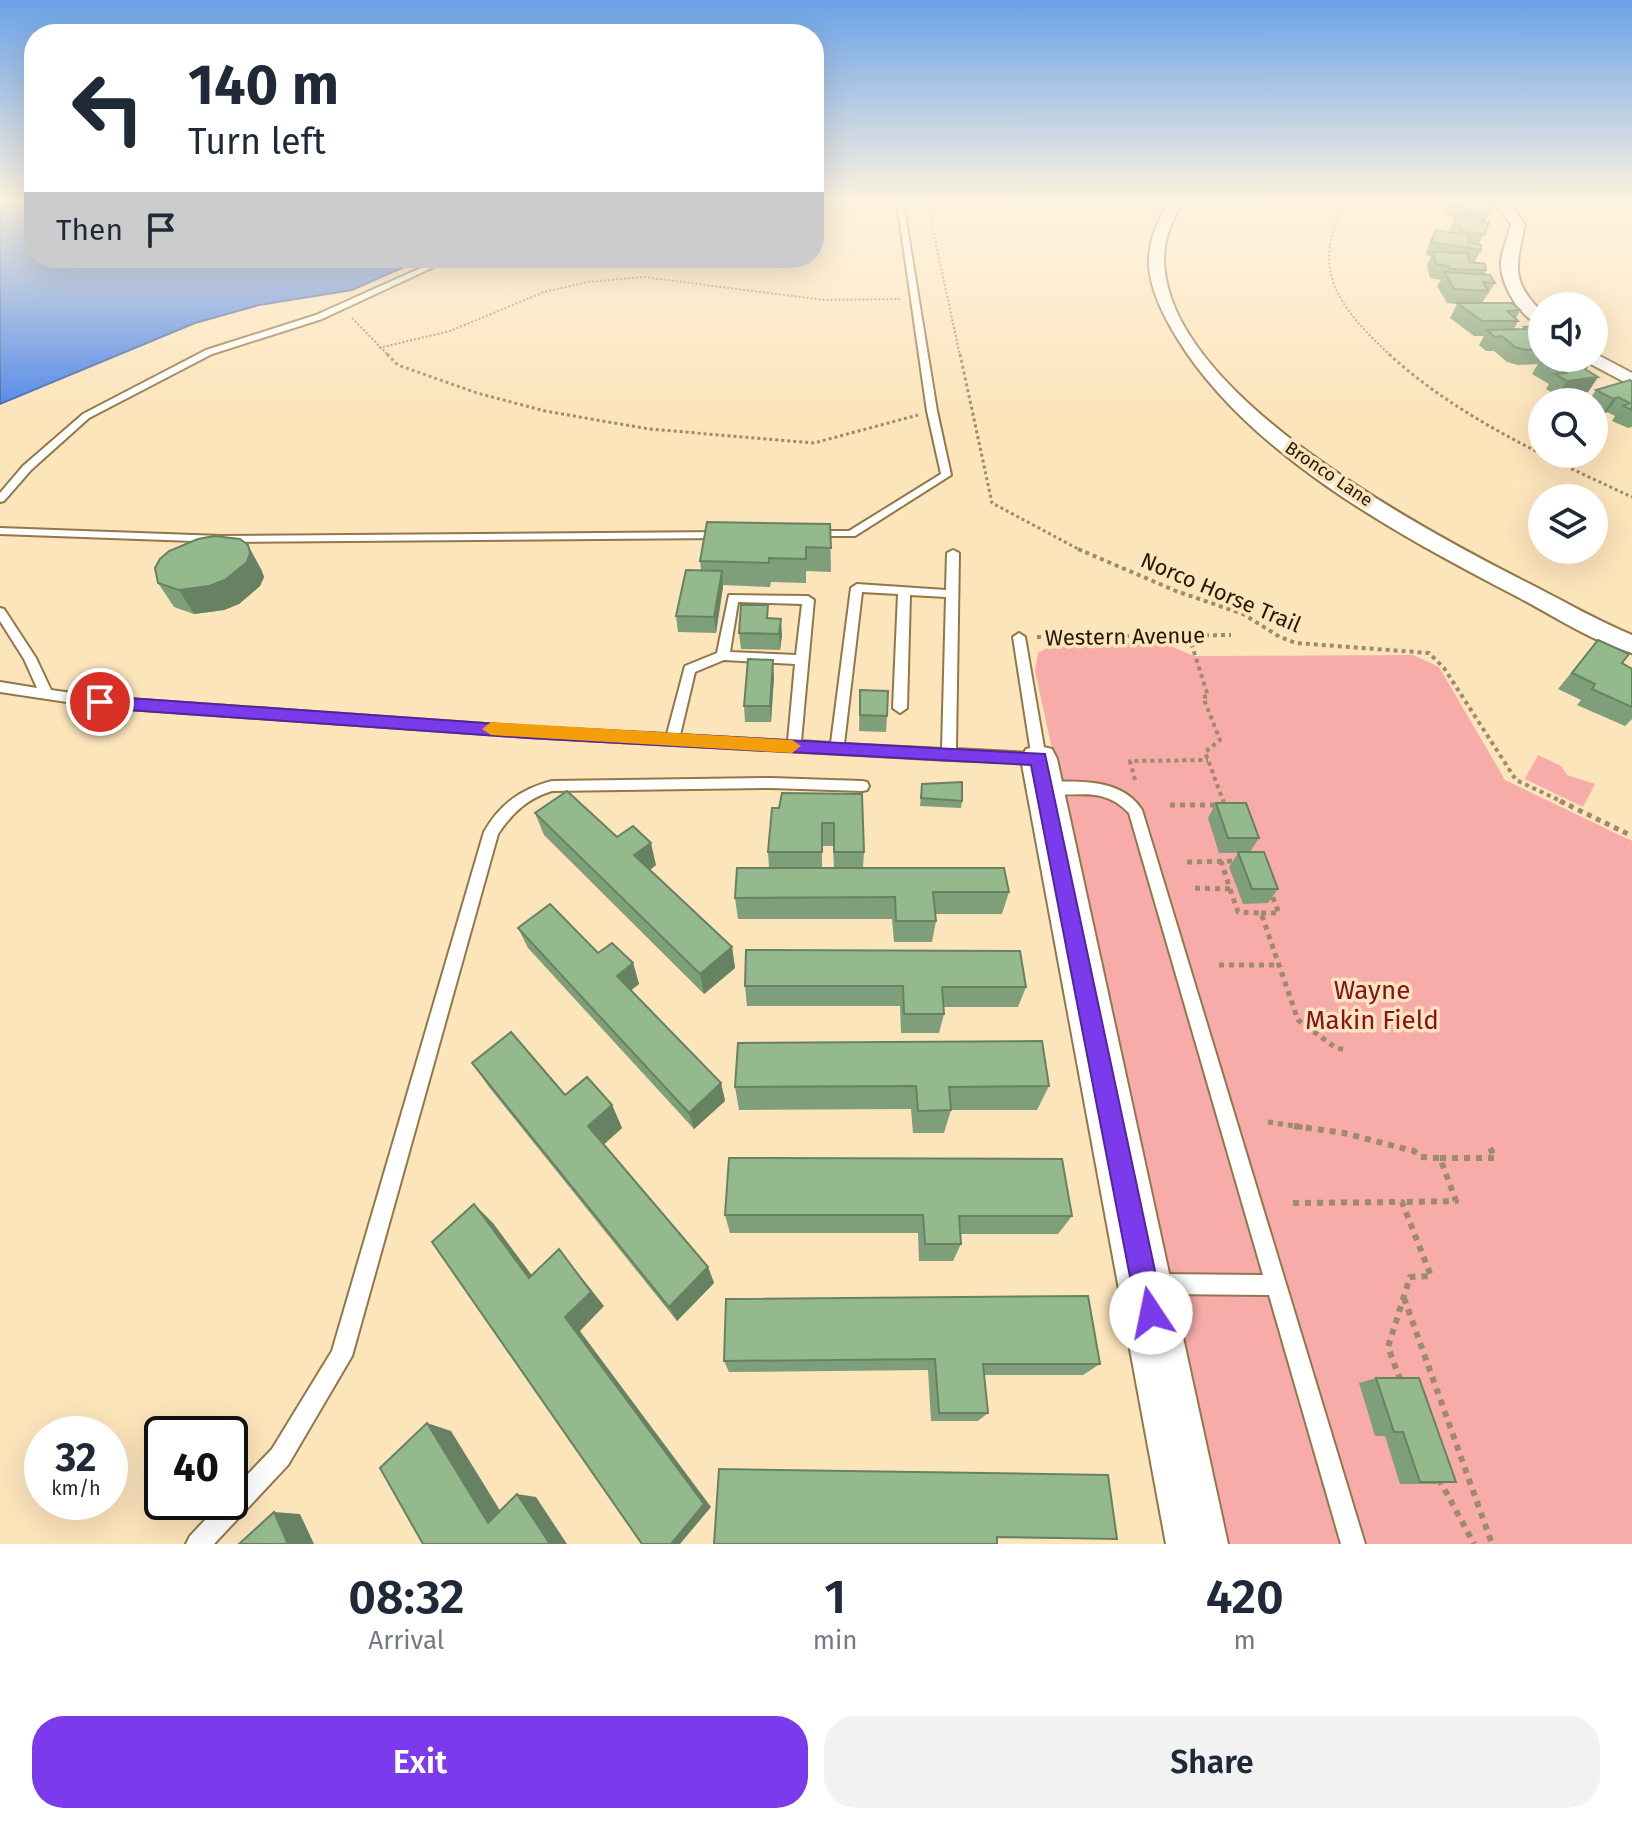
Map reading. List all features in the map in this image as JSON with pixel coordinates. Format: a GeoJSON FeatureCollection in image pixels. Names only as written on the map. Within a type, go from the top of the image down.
{"type":"FeatureCollection","features":[{"type":"Feature","properties":{"kind":"street","name":"Bronco Lane"},"geometry":{"type":"LineString","coordinates":[[1159,274],[1160,290],[1172,319],[1223,387],[1263,428],[1315,468],[1444,550],[1632,645]]}},
{"type":"Feature","properties":{"kind":"street"},"geometry":{"type":"LineString","coordinates":[[1510,274],[1528,306]]}},
{"type":"Feature","properties":{"kind":"street"},"geometry":{"type":"LineString","coordinates":[[1608,367],[1632,381]]}},
{"type":"Feature","properties":{"kind":"street"},"geometry":{"type":"LineString","coordinates":[[1042,774],[1197,1544]]}},
{"type":"Feature","properties":{"kind":"lane"},"geometry":{"type":"LineString","coordinates":[[0,499],[27,468],[86,416],[209,352],[319,317],[414,274]]}},
{"type":"Feature","properties":{"kind":"lane"},"geometry":{"type":"LineString","coordinates":[[804,534],[851,534],[946,475],[932,411],[911,274]]}},
{"type":"Feature","properties":{"kind":"lane"},"geometry":{"type":"LineString","coordinates":[[0,531],[221,539],[741,534]]}},
{"type":"Feature","properties":{"kind":"lane"},"geometry":{"type":"LineString","coordinates":[[949,755],[953,553]]}},
{"type":"Feature","properties":{"kind":"lane"},"geometry":{"type":"LineString","coordinates":[[837,748],[857,588],[951,594]]}},
{"type":"Feature","properties":{"kind":"lane"},"geometry":{"type":"LineString","coordinates":[[900,708],[904,591]]}},
{"type":"Feature","properties":{"kind":"lane"},"geometry":{"type":"LineString","coordinates":[[723,656],[733,598],[808,600],[794,747]]}},
{"type":"Feature","properties":{"kind":"lane"},"geometry":{"type":"LineString","coordinates":[[0,612],[30,658],[46,694]]}},
{"type":"Feature","properties":{"kind":"lane"},"geometry":{"type":"LineString","coordinates":[[1019,637],[1042,774]]}},
{"type":"Feature","properties":{"kind":"lane"},"geometry":{"type":"LineString","coordinates":[[673,738],[689,669],[723,656],[802,660]]}},
{"type":"Feature","properties":{"kind":"lane"},"geometry":{"type":"LineString","coordinates":[[0,687],[100,702],[528,732],[949,755],[1042,774],[1125,797],[1135,810],[1353,1544]]}},
{"type":"Feature","properties":{"kind":"lane"},"geometry":{"type":"LineString","coordinates":[[198,1544],[280,1457],[341,1356],[491,832],[507,807],[530,791],[552,786],[771,783],[862,786]]}},
{"type":"Feature","properties":{"kind":"lane"},"geometry":{"type":"LineString","coordinates":[[1145,1284],[1275,1285]]}},
{"type":"Feature","properties":{"kind":"path","name":"Norco Horse Trail"},"geometry":{"type":"LineString","coordinates":[[943,274],[992,503],[1065,544],[1176,591],[1243,614],[1280,637],[1296,643],[1429,653],[1444,668],[1516,780],[1632,836]]}},
{"type":"Feature","properties":{"kind":"path"},"geometry":{"type":"LineString","coordinates":[[1331,274],[1333,286],[1364,329],[1403,368],[1478,420],[1560,465],[1632,497]]}},
{"type":"Feature","properties":{"kind":"path"},"geometry":{"type":"LineString","coordinates":[[379,348],[450,331],[544,292],[588,282],[643,277],[825,300],[915,299]]}},
{"type":"Feature","properties":{"kind":"path"},"geometry":{"type":"LineString","coordinates":[[347,305],[350,316],[398,365],[477,393],[545,411],[649,429],[814,443],[932,411]]}},
{"type":"Feature","properties":{"kind":"path","name":"Western Avenue"},"geometry":{"type":"LineString","coordinates":[[1019,637],[1231,635]]}},
{"type":"Feature","properties":{"kind":"path"},"geometry":{"type":"LineString","coordinates":[[1189,636],[1208,696],[1203,697],[1220,740],[1205,752],[1228,813]]}},
{"type":"Feature","properties":{"kind":"path"},"geometry":{"type":"LineString","coordinates":[[1135,780],[1130,761],[1208,760]]}},
{"type":"Feature","properties":{"kind":"path"},"geometry":{"type":"LineString","coordinates":[[1170,805],[1225,805]]}},
{"type":"Feature","properties":{"kind":"path"},"geometry":{"type":"LineString","coordinates":[[1221,861],[1238,912],[1279,913],[1269,887]]}},
{"type":"Feature","properties":{"kind":"path"},"geometry":{"type":"LineString","coordinates":[[1187,862],[1240,861]]}},
{"type":"Feature","properties":{"kind":"path"},"geometry":{"type":"LineString","coordinates":[[1195,888],[1230,889]]}},
{"type":"Feature","properties":{"kind":"path"},"geometry":{"type":"LineString","coordinates":[[1261,913],[1298,1020],[1336,1048],[1348,1050]]}},
{"type":"Feature","properties":{"kind":"path"},"geometry":{"type":"LineString","coordinates":[[1219,965],[1279,965]]}},
{"type":"Feature","properties":{"kind":"path"},"geometry":{"type":"LineString","coordinates":[[1268,1122],[1344,1133],[1414,1151],[1421,1157],[1495,1158],[1490,1148]]}},
{"type":"Feature","properties":{"kind":"path"},"geometry":{"type":"LineString","coordinates":[[1293,1203],[1456,1201],[1440,1158]]}},
{"type":"Feature","properties":{"kind":"path"},"geometry":{"type":"LineString","coordinates":[[1402,1202],[1431,1276],[1410,1277],[1388,1347],[1405,1390]]}},
{"type":"Feature","properties":{"kind":"path"},"geometry":{"type":"LineString","coordinates":[[1403,1297],[1492,1544]]}},
{"type":"Feature","properties":{"kind":"path"},"geometry":{"type":"LineString","coordinates":[[1433,1468],[1474,1544]]}},
{"type":"Feature","properties":{"kind":"green space","name":"Wayne Makin Field"},"geometry":{"type":"Polygon","coordinates":[[[1161,642],[1194,656],[1413,655],[1439,667],[1505,780],[1632,841],[1632,1544],[1226,1544],[1035,671],[1038,653],[1050,646],[1161,642]]]}},
{"type":"Feature","properties":{"kind":"green space"},"geometry":{"type":"Polygon","coordinates":[[[1538,755],[1561,766],[1567,775],[1595,784],[1583,807],[1525,779],[1538,755]]]}},
{"type":"Feature","properties":{"kind":"water"},"geometry":{"type":"Polygon","coordinates":[[[0,274],[388,274],[352,290],[259,305],[195,323],[0,404],[0,274]]]}},
{"type":"Feature","properties":{"kind":"building"},"geometry":{"type":"Polygon","coordinates":[[[1445,274],[1490,275],[1495,283],[1483,282],[1488,291],[1454,289],[1445,274]]]}},
{"type":"Feature","properties":{"kind":"building"},"geometry":{"type":"Polygon","coordinates":[[[1457,303],[1512,303],[1520,310],[1507,311],[1518,321],[1482,321],[1457,303]]]}},
{"type":"Feature","properties":{"kind":"building"},"geometry":{"type":"Polygon","coordinates":[[[1524,327],[1528,327],[1528,350],[1515,347],[1502,336],[1495,337],[1487,330],[1526,329],[1524,327]]]}},
{"type":"Feature","properties":{"kind":"building"},"geometry":{"type":"Polygon","coordinates":[[[1590,372],[1598,377],[1567,381],[1555,374],[1590,372]]]}},
{"type":"Feature","properties":{"kind":"building"},"geometry":{"type":"Polygon","coordinates":[[[1632,381],[1632,410],[1623,406],[1630,403],[1608,396],[1608,388],[1603,388],[1632,381]]]}},
{"type":"Feature","properties":{"kind":"building"},"geometry":{"type":"Polygon","coordinates":[[[707,522],[830,524],[831,548],[806,547],[806,559],[769,558],[769,563],[700,561],[707,522]]]}},
{"type":"Feature","properties":{"kind":"building"},"geometry":{"type":"Polygon","coordinates":[[[214,536],[240,539],[248,545],[250,553],[247,562],[225,580],[209,586],[179,590],[158,583],[155,568],[169,551],[214,536]]]}},
{"type":"Feature","properties":{"kind":"building"},"geometry":{"type":"Polygon","coordinates":[[[686,570],[722,571],[714,617],[676,616],[686,570]]]}},
{"type":"Feature","properties":{"kind":"building"},"geometry":{"type":"Polygon","coordinates":[[[741,605],[768,605],[767,618],[781,619],[779,634],[739,633],[741,605]]]}},
{"type":"Feature","properties":{"kind":"building"},"geometry":{"type":"Polygon","coordinates":[[[1598,640],[1629,654],[1622,663],[1632,669],[1632,707],[1592,689],[1595,684],[1572,673],[1598,640]]]}},
{"type":"Feature","properties":{"kind":"building"},"geometry":{"type":"Polygon","coordinates":[[[748,659],[773,660],[770,706],[744,706],[748,659]]]}},
{"type":"Feature","properties":{"kind":"building"},"geometry":{"type":"Polygon","coordinates":[[[860,690],[888,691],[887,716],[860,715],[860,690]]]}},
{"type":"Feature","properties":{"kind":"building"},"geometry":{"type":"Polygon","coordinates":[[[962,782],[962,801],[921,798],[922,784],[962,782]]]}},
{"type":"Feature","properties":{"kind":"building"},"geometry":{"type":"Polygon","coordinates":[[[567,791],[617,837],[633,826],[651,843],[634,855],[732,947],[700,974],[535,813],[567,791]]]}},
{"type":"Feature","properties":{"kind":"building"},"geometry":{"type":"Polygon","coordinates":[[[782,793],[862,794],[864,852],[834,852],[834,823],[822,823],[822,852],[768,852],[772,808],[779,808],[782,793]]]}},
{"type":"Feature","properties":{"kind":"building"},"geometry":{"type":"Polygon","coordinates":[[[1216,803],[1246,803],[1259,838],[1228,838],[1216,803]]]}},
{"type":"Feature","properties":{"kind":"building"},"geometry":{"type":"Polygon","coordinates":[[[1238,852],[1264,852],[1278,889],[1252,889],[1238,852]]]}},
{"type":"Feature","properties":{"kind":"building"},"geometry":{"type":"Polygon","coordinates":[[[737,868],[1004,868],[1009,892],[933,892],[936,921],[896,921],[895,897],[735,898],[737,868]]]}},
{"type":"Feature","properties":{"kind":"building"},"geometry":{"type":"Polygon","coordinates":[[[550,904],[598,953],[612,943],[633,963],[617,976],[721,1083],[689,1113],[518,928],[550,904]]]}},
{"type":"Feature","properties":{"kind":"building"},"geometry":{"type":"Polygon","coordinates":[[[746,950],[1020,951],[1026,987],[942,987],[944,1014],[904,1014],[903,986],[745,986],[746,950]]]}},
{"type":"Feature","properties":{"kind":"building"},"geometry":{"type":"Polygon","coordinates":[[[511,1032],[565,1095],[587,1077],[612,1105],[588,1126],[708,1267],[669,1307],[472,1063],[511,1032]]]}},
{"type":"Feature","properties":{"kind":"building"},"geometry":{"type":"Polygon","coordinates":[[[1042,1041],[1049,1086],[949,1087],[951,1110],[918,1111],[916,1086],[735,1087],[738,1043],[1042,1041]]]}},
{"type":"Feature","properties":{"kind":"building"},"geometry":{"type":"Polygon","coordinates":[[[729,1158],[1062,1159],[1072,1216],[959,1216],[961,1244],[925,1244],[923,1215],[725,1215],[729,1158]]]}},
{"type":"Feature","properties":{"kind":"building"},"geometry":{"type":"Polygon","coordinates":[[[474,1204],[529,1278],[559,1249],[591,1292],[565,1317],[704,1504],[671,1544],[642,1544],[432,1242],[474,1204]]]}},
{"type":"Feature","properties":{"kind":"building"},"geometry":{"type":"Polygon","coordinates":[[[1088,1296],[1100,1364],[983,1364],[988,1413],[939,1413],[935,1359],[724,1361],[726,1299],[1088,1296]]]}},
{"type":"Feature","properties":{"kind":"building"},"geometry":{"type":"Polygon","coordinates":[[[1376,1378],[1419,1378],[1456,1482],[1420,1482],[1403,1432],[1394,1432],[1376,1378]]]}},
{"type":"Feature","properties":{"kind":"building"},"geometry":{"type":"Polygon","coordinates":[[[427,1423],[488,1523],[517,1494],[550,1544],[423,1544],[380,1468],[427,1423]]]}},
{"type":"Feature","properties":{"kind":"building"},"geometry":{"type":"Polygon","coordinates":[[[719,1469],[1108,1475],[1117,1539],[997,1537],[997,1544],[714,1544],[719,1469]]]}},
{"type":"Feature","properties":{"kind":"building"},"geometry":{"type":"Polygon","coordinates":[[[274,1512],[288,1544],[239,1544],[274,1512]]]}},
{"type":"Feature","properties":{"kind":"slow traffic"},"geometry":{"type":"LineString","coordinates":[[491,729],[792,746]]}},
{"type":"Feature","properties":{"kind":"route"},"geometry":{"type":"LineString","coordinates":[[100,702],[528,732],[1039,759],[1151,1313]]}}]}
